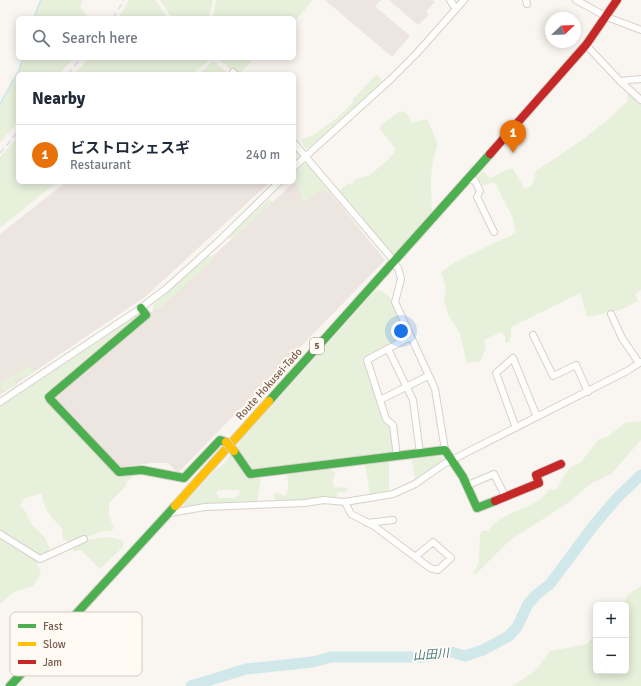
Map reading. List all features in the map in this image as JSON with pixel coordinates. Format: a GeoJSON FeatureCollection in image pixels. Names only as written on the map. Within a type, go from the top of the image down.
{"type":"FeatureCollection","features":[{"type":"Feature","properties":{"kind":"main road","name":"Route Hokusei-Tado"},"geometry":{"type":"LineString","coordinates":[[78,612],[168,514],[468,179],[586,45],[607,17],[617,0]]}},
{"type":"Feature","properties":{"kind":"main road"},"geometry":{"type":"LineString","coordinates":[[140,308],[146,315],[49,397],[119,472],[142,470],[184,478],[220,440],[226,442],[234,451],[250,474],[445,450],[468,485],[477,508],[539,483],[536,475],[561,464]]}},
{"type":"Feature","properties":{"kind":"main road","name":"Route Hokusei-Tado"},"geometry":{"type":"LineString","coordinates":[[10,686],[19,676]]}},
{"type":"Feature","properties":{"kind":"street"},"geometry":{"type":"LineString","coordinates":[[450,0],[456,9]]}},
{"type":"Feature","properties":{"kind":"street"},"geometry":{"type":"LineString","coordinates":[[296,165],[391,79],[464,0]]}},
{"type":"Feature","properties":{"kind":"street"},"geometry":{"type":"LineString","coordinates":[[576,0],[607,17],[641,30]]}},
{"type":"Feature","properties":{"kind":"street"},"geometry":{"type":"LineString","coordinates":[[586,45],[620,81],[641,100]]}},
{"type":"Feature","properties":{"kind":"street"},"geometry":{"type":"LineString","coordinates":[[620,81],[641,78]]}},
{"type":"Feature","properties":{"kind":"street"},"geometry":{"type":"LineString","coordinates":[[296,146],[398,268],[401,279],[395,302],[437,395],[445,450]]}},
{"type":"Feature","properties":{"kind":"street"},"geometry":{"type":"LineString","coordinates":[[468,179],[475,181],[480,191],[477,197],[494,232]]}},
{"type":"Feature","properties":{"kind":"street"},"geometry":{"type":"LineString","coordinates":[[0,402],[168,288],[219,241],[277,184]]}},
{"type":"Feature","properties":{"kind":"street"},"geometry":{"type":"LineString","coordinates":[[168,514],[205,507],[305,503],[321,500],[345,502],[393,494],[410,487],[451,461],[588,392],[627,371],[640,362],[622,338],[611,314]]}},
{"type":"Feature","properties":{"kind":"street"},"geometry":{"type":"LineString","coordinates":[[533,335],[553,376],[576,365],[588,392]]}},
{"type":"Feature","properties":{"kind":"street"},"geometry":{"type":"LineString","coordinates":[[397,457],[393,425],[386,419],[367,360],[410,337]]}},
{"type":"Feature","properties":{"kind":"street"},"geometry":{"type":"LineString","coordinates":[[388,349],[413,400],[420,453]]}},
{"type":"Feature","properties":{"kind":"street"},"geometry":{"type":"LineString","coordinates":[[516,428],[496,373],[513,358],[538,417]]}},
{"type":"Feature","properties":{"kind":"street"},"geometry":{"type":"LineString","coordinates":[[380,400],[428,376]]}},
{"type":"Feature","properties":{"kind":"street"},"geometry":{"type":"LineString","coordinates":[[468,485],[494,474],[505,496]]}},
{"type":"Feature","properties":{"kind":"street"},"geometry":{"type":"LineString","coordinates":[[345,502],[351,514],[367,523],[430,568],[438,570],[451,558],[432,542],[415,557]]}},
{"type":"Feature","properties":{"kind":"street"},"geometry":{"type":"LineString","coordinates":[[367,523],[393,520]]}},
{"type":"Feature","properties":{"kind":"street"},"geometry":{"type":"LineString","coordinates":[[0,534],[40,559],[84,539]]}},
{"type":"Feature","properties":{"kind":"shaded area"},"geometry":{"type":"Polygon","coordinates":[[[325,0],[381,0],[375,6],[410,36],[392,57],[325,0]]]}},
{"type":"Feature","properties":{"kind":"shaded area"},"geometry":{"type":"Polygon","coordinates":[[[389,0],[432,0],[435,2],[426,11],[429,15],[418,25],[389,0]]]}},
{"type":"Feature","properties":{"kind":"shaded area"},"geometry":{"type":"Polygon","coordinates":[[[310,168],[385,260],[178,473],[168,463],[152,463],[119,467],[55,399],[292,184],[296,184],[296,181],[310,168]]]}},
{"type":"Feature","properties":{"kind":"shaded area"},"geometry":{"type":"Polygon","coordinates":[[[63,184],[268,184],[146,296],[0,395],[0,234],[63,184]]]}},
{"type":"Feature","properties":{"kind":"green space"},"geometry":{"type":"Polygon","coordinates":[[[42,0],[83,0],[80,7],[87,16],[36,16],[42,0]]]}},
{"type":"Feature","properties":{"kind":"green space"},"geometry":{"type":"Polygon","coordinates":[[[129,0],[155,0],[167,16],[119,16],[129,0]]]}},
{"type":"Feature","properties":{"kind":"green space"},"geometry":{"type":"Polygon","coordinates":[[[160,0],[213,0],[209,16],[171,16],[160,0]]]}},
{"type":"Feature","properties":{"kind":"green space"},"geometry":{"type":"Polygon","coordinates":[[[216,0],[313,0],[296,20],[296,16],[213,16],[216,0]]]}},
{"type":"Feature","properties":{"kind":"green space"},"geometry":{"type":"Polygon","coordinates":[[[23,60],[73,60],[60,72],[20,72],[23,60]]]}},
{"type":"Feature","properties":{"kind":"green space"},"geometry":{"type":"Polygon","coordinates":[[[87,60],[210,60],[195,72],[77,72],[87,60]]]}},
{"type":"Feature","properties":{"kind":"green space"},"geometry":{"type":"Polygon","coordinates":[[[219,60],[252,60],[241,72],[234,72],[219,60]]]}},
{"type":"Feature","properties":{"kind":"green space"},"geometry":{"type":"Polygon","coordinates":[[[213,61],[227,72],[201,72],[213,61]]]}},
{"type":"Feature","properties":{"kind":"green space"},"geometry":{"type":"Polygon","coordinates":[[[376,75],[380,77],[382,82],[308,148],[305,148],[301,140],[312,136],[337,118],[376,75]]]}},
{"type":"Feature","properties":{"kind":"green space"},"geometry":{"type":"Polygon","coordinates":[[[16,79],[16,123],[0,143],[0,106],[16,79]]]}},
{"type":"Feature","properties":{"kind":"green space"},"geometry":{"type":"Polygon","coordinates":[[[632,93],[641,103],[641,290],[635,294],[638,301],[620,310],[587,317],[580,293],[511,327],[511,337],[508,343],[505,343],[505,337],[502,332],[485,339],[484,341],[486,348],[480,361],[467,363],[460,334],[448,314],[444,301],[446,288],[441,272],[457,261],[516,233],[513,218],[496,185],[493,182],[484,186],[477,178],[483,171],[490,178],[508,169],[513,169],[526,189],[534,182],[536,171],[595,130],[627,102],[628,94],[632,93]]]}},
{"type":"Feature","properties":{"kind":"green space"},"geometry":{"type":"Polygon","coordinates":[[[400,111],[406,113],[412,123],[425,119],[428,121],[438,144],[432,169],[432,211],[393,256],[340,193],[340,190],[349,183],[352,184],[355,179],[368,176],[387,161],[394,153],[395,148],[380,129],[381,125],[400,111]]]}},
{"type":"Feature","properties":{"kind":"green space"},"geometry":{"type":"Polygon","coordinates":[[[16,139],[16,184],[55,184],[0,228],[0,157],[16,139]]]}},
{"type":"Feature","properties":{"kind":"green space"},"geometry":{"type":"Polygon","coordinates":[[[308,163],[331,189],[331,192],[327,193],[322,189],[303,202],[298,187],[295,184],[296,171],[308,163]]]}},
{"type":"Feature","properties":{"kind":"green space"},"geometry":{"type":"Polygon","coordinates":[[[269,199],[274,203],[270,204],[234,237],[228,239],[228,237],[269,199]]]}},
{"type":"Feature","properties":{"kind":"green space"},"geometry":{"type":"Polygon","coordinates":[[[209,256],[214,257],[213,260],[159,309],[153,309],[153,305],[209,256]]]}},
{"type":"Feature","properties":{"kind":"green space"},"geometry":{"type":"Polygon","coordinates":[[[378,290],[384,292],[393,302],[406,334],[406,337],[365,359],[391,427],[395,456],[251,472],[236,449],[241,440],[375,291],[378,290]]]}},
{"type":"Feature","properties":{"kind":"green space"},"geometry":{"type":"Polygon","coordinates":[[[135,316],[140,317],[47,397],[119,474],[138,472],[127,482],[124,488],[109,503],[109,516],[114,528],[111,531],[104,531],[70,543],[63,539],[62,528],[48,512],[42,498],[42,493],[25,498],[20,505],[31,523],[45,538],[50,549],[41,557],[0,532],[0,406],[135,316]]]}},
{"type":"Feature","properties":{"kind":"green space"},"geometry":{"type":"Polygon","coordinates":[[[28,367],[32,368],[34,372],[25,378],[19,377],[14,380],[17,385],[3,391],[0,386],[1,382],[28,367]]]}},
{"type":"Feature","properties":{"kind":"green space"},"geometry":{"type":"Polygon","coordinates":[[[641,421],[641,440],[611,474],[590,484],[569,502],[509,541],[476,574],[473,574],[479,562],[480,535],[482,531],[488,531],[501,518],[537,502],[549,489],[556,490],[565,474],[571,467],[581,462],[599,439],[607,437],[625,423],[641,421]]]}},
{"type":"Feature","properties":{"kind":"green space"},"geometry":{"type":"Polygon","coordinates":[[[231,453],[246,472],[258,476],[261,479],[257,501],[185,506],[184,504],[215,470],[225,463],[231,453]],[[219,490],[216,492],[219,498],[235,498],[240,494],[239,490],[219,490]]]}},
{"type":"Feature","properties":{"kind":"green space"},"geometry":{"type":"Polygon","coordinates":[[[432,456],[442,457],[443,460],[417,480],[415,479],[412,460],[432,456]]]}},
{"type":"Feature","properties":{"kind":"green space"},"geometry":{"type":"Polygon","coordinates":[[[389,460],[389,490],[387,492],[370,495],[365,464],[389,460]]]}},
{"type":"Feature","properties":{"kind":"green space"},"geometry":{"type":"Polygon","coordinates":[[[329,467],[335,473],[332,483],[335,484],[333,487],[345,487],[348,489],[346,492],[338,492],[336,499],[278,501],[274,499],[274,494],[279,493],[284,496],[288,491],[288,473],[329,467]]]}},
{"type":"Feature","properties":{"kind":"green space"},"geometry":{"type":"Polygon","coordinates":[[[0,536],[35,559],[41,573],[33,586],[14,592],[0,604],[0,536]]]}},
{"type":"Feature","properties":{"kind":"green space"},"geometry":{"type":"Polygon","coordinates":[[[109,537],[122,540],[124,543],[123,547],[100,569],[81,550],[73,551],[73,547],[88,540],[109,537]]]}},
{"type":"Feature","properties":{"kind":"green space"},"geometry":{"type":"Polygon","coordinates":[[[641,586],[641,686],[512,686],[535,671],[550,651],[587,644],[593,637],[593,674],[629,674],[629,602],[624,602],[628,595],[641,586]]]}},
{"type":"Feature","properties":{"kind":"waterway"},"geometry":{"type":"LineString","coordinates":[[35,16],[41,0]]}},
{"type":"Feature","properties":{"kind":"waterway"},"geometry":{"type":"LineString","coordinates":[[18,72],[22,60]]}},
{"type":"Feature","properties":{"kind":"waterway"},"geometry":{"type":"LineString","coordinates":[[0,104],[16,76]]}},
{"type":"Feature","properties":{"kind":"waterway","name":"山田川"},"geometry":{"type":"LineString","coordinates":[[191,686],[246,669],[313,662],[331,657],[423,657],[451,652],[465,656],[483,650],[509,636],[517,627],[528,604],[536,595],[550,584],[594,525],[617,498],[641,475]]}},
{"type":"Feature","properties":{"kind":"railway"},"geometry":{"type":"LineString","coordinates":[[114,16],[124,0]]}},
{"type":"Feature","properties":{"kind":"railway"},"geometry":{"type":"LineString","coordinates":[[70,72],[79,60]]}},
{"type":"Feature","properties":{"kind":"railway"},"geometry":{"type":"LineString","coordinates":[[0,153],[16,134]]}},
{"type":"Feature","properties":{"kind":"traffic: fast"},"geometry":{"type":"LineString","coordinates":[[269,401],[490,154]]}},
{"type":"Feature","properties":{"kind":"traffic: fast"},"geometry":{"type":"LineString","coordinates":[[141,308],[146,315],[49,397],[50,399],[119,472],[142,470],[184,478],[220,440],[226,442]]}},
{"type":"Feature","properties":{"kind":"traffic: fast"},"geometry":{"type":"LineString","coordinates":[[234,451],[250,474],[445,450],[463,477],[477,508],[495,501]]}},
{"type":"Feature","properties":{"kind":"traffic: fast"},"geometry":{"type":"LineString","coordinates":[[78,612],[175,506]]}},
{"type":"Feature","properties":{"kind":"traffic: fast"},"geometry":{"type":"LineString","coordinates":[[10,686],[19,676]]}},
{"type":"Feature","properties":{"kind":"traffic: slow"},"geometry":{"type":"LineString","coordinates":[[175,506],[269,401]]}},
{"type":"Feature","properties":{"kind":"traffic: slow"},"geometry":{"type":"LineString","coordinates":[[226,442],[234,451]]}},
{"type":"Feature","properties":{"kind":"traffic: jam"},"geometry":{"type":"LineString","coordinates":[[490,154],[586,45],[617,0]]}},
{"type":"Feature","properties":{"kind":"traffic: jam"},"geometry":{"type":"LineString","coordinates":[[495,501],[539,483],[536,475],[561,464]]}},
{"type":"Feature","properties":{"kind":"place","name":"ビストロシェスギ"},"geometry":{"type":"Point","coordinates":[513,153]}}]}
